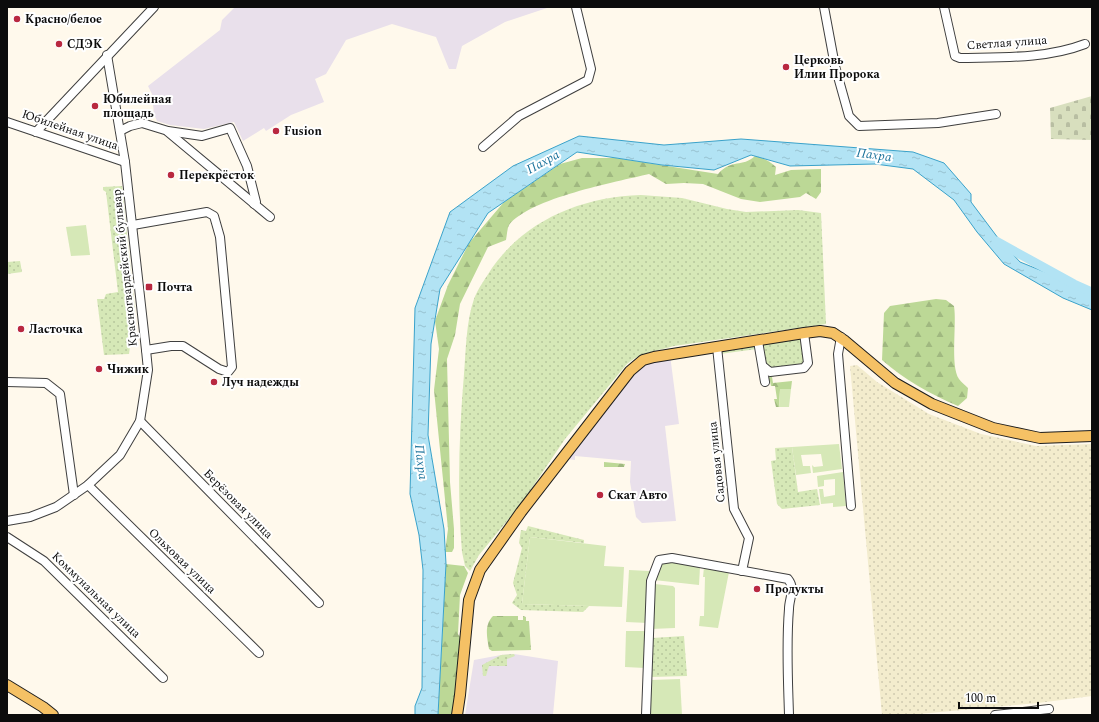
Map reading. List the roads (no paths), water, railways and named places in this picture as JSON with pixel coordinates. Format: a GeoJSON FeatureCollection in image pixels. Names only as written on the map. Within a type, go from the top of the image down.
{"type":"FeatureCollection","features":[{"type":"Feature","properties":{"kind":"main road"},"geometry":{"type":"LineString","coordinates":[[457,715],[469,600],[476,579],[486,560],[566,453],[637,364],[654,357],[804,333],[827,332],[841,337],[895,383],[932,404],[993,428],[1040,438],[1092,436]]}},
{"type":"Feature","properties":{"kind":"main road"},"geometry":{"type":"LineString","coordinates":[[7,685],[43,707],[53,715]]}},
{"type":"Feature","properties":{"kind":"street"},"geometry":{"type":"LineString","coordinates":[[36,132],[154,7]]}},
{"type":"Feature","properties":{"kind":"street"},"geometry":{"type":"LineString","coordinates":[[483,148],[519,116],[588,80],[590,69],[576,7]]}},
{"type":"Feature","properties":{"kind":"street"},"geometry":{"type":"LineString","coordinates":[[824,7],[835,66],[845,102],[850,116],[859,126],[938,123],[996,114]]}},
{"type":"Feature","properties":{"kind":"street","name":"Светлая улица"},"geometry":{"type":"LineString","coordinates":[[944,7],[955,56],[960,58],[1021,56],[1071,50],[1085,44]]}},
{"type":"Feature","properties":{"kind":"street","name":"Красногвардейский бульвар"},"geometry":{"type":"LineString","coordinates":[[7,521],[43,513],[88,485],[120,455],[140,421],[148,370],[125,162],[108,55]]}},
{"type":"Feature","properties":{"kind":"street","name":"Юбилейная улица"},"geometry":{"type":"LineString","coordinates":[[7,122],[125,162]]}},
{"type":"Feature","properties":{"kind":"street"},"geometry":{"type":"LineString","coordinates":[[120,131],[130,126],[142,123],[168,131],[202,136],[230,128],[247,166],[256,202],[254,204]]}},
{"type":"Feature","properties":{"kind":"street"},"geometry":{"type":"LineString","coordinates":[[168,131],[270,217]]}},
{"type":"Feature","properties":{"kind":"street"},"geometry":{"type":"LineString","coordinates":[[133,225],[207,212],[214,216],[220,237],[232,367],[228,372],[219,369],[183,346],[171,346],[146,350]]}},
{"type":"Feature","properties":{"kind":"street"},"geometry":{"type":"LineString","coordinates":[[764,368],[770,372],[804,368],[808,362],[804,333]]}},
{"type":"Feature","properties":{"kind":"street"},"geometry":{"type":"LineString","coordinates":[[841,337],[838,354],[851,506]]}},
{"type":"Feature","properties":{"kind":"street"},"geometry":{"type":"LineString","coordinates":[[758,341],[764,368],[765,382]]}},
{"type":"Feature","properties":{"kind":"street","name":"Садовая улица"},"geometry":{"type":"LineString","coordinates":[[717,347],[734,509],[748,538],[742,571]]}},
{"type":"Feature","properties":{"kind":"street"},"geometry":{"type":"LineString","coordinates":[[7,382],[46,383],[60,394],[74,495]]}},
{"type":"Feature","properties":{"kind":"street","name":"Берёзовая улица"},"geometry":{"type":"LineString","coordinates":[[140,421],[319,603]]}},
{"type":"Feature","properties":{"kind":"street","name":"Ольховая улица"},"geometry":{"type":"LineString","coordinates":[[88,485],[259,653]]}},
{"type":"Feature","properties":{"kind":"street","name":"Коммунальная улица"},"geometry":{"type":"LineString","coordinates":[[7,537],[44,561],[163,678]]}},
{"type":"Feature","properties":{"kind":"street"},"geometry":{"type":"LineString","coordinates":[[646,715],[651,581],[656,564],[664,558],[672,558],[782,577],[788,579],[792,584],[788,608],[787,659],[789,715]]}},
{"type":"Feature","properties":{"kind":"street"},"geometry":{"type":"LineString","coordinates":[[995,715],[1049,710]]}},
{"type":"Feature","properties":{"kind":"water"},"geometry":{"type":"Polygon","coordinates":[[[579,136],[664,145],[741,139],[913,152],[944,163],[971,194],[971,202],[998,238],[1020,262],[1092,291],[1092,310],[1063,298],[1004,264],[977,232],[954,200],[913,169],[875,164],[790,166],[751,155],[714,170],[662,165],[577,152],[488,213],[440,289],[431,344],[428,435],[444,529],[446,564],[438,715],[415,715],[415,706],[422,688],[423,570],[419,535],[410,494],[415,308],[450,212],[513,166],[579,136]]]}},
{"type":"Feature","properties":{"kind":"waterway","name":"Пахра"},"geometry":{"type":"LineString","coordinates":[[996,241],[1074,284],[1092,292]]}},
{"type":"Feature","properties":{"kind":"place","name":"Красно/белое"},"geometry":{"type":"Point","coordinates":[17,19]}},
{"type":"Feature","properties":{"kind":"place","name":"СДЭК"},"geometry":{"type":"Point","coordinates":[59,44]}},
{"type":"Feature","properties":{"kind":"place","name":"Церковь Илии Пророка"},"geometry":{"type":"Point","coordinates":[786,67]}},
{"type":"Feature","properties":{"kind":"place","name":"Юбилейная площадь"},"geometry":{"type":"Point","coordinates":[95,106]}},
{"type":"Feature","properties":{"kind":"place","name":"Fusion"},"geometry":{"type":"Point","coordinates":[276,131]}},
{"type":"Feature","properties":{"kind":"place","name":"Перекрёсток"},"geometry":{"type":"Point","coordinates":[171,175]}},
{"type":"Feature","properties":{"kind":"place","name":"Почта"},"geometry":{"type":"Point","coordinates":[149,287]}},
{"type":"Feature","properties":{"kind":"place","name":"Ласточка"},"geometry":{"type":"Point","coordinates":[21,329]}},
{"type":"Feature","properties":{"kind":"place","name":"Чижик"},"geometry":{"type":"Point","coordinates":[99,369]}},
{"type":"Feature","properties":{"kind":"place","name":"Луч надежды"},"geometry":{"type":"Point","coordinates":[214,382]}},
{"type":"Feature","properties":{"kind":"place","name":"Скат Авто"},"geometry":{"type":"Point","coordinates":[600,495]}},
{"type":"Feature","properties":{"kind":"place","name":"Продукты"},"geometry":{"type":"Point","coordinates":[757,589]}}]}
